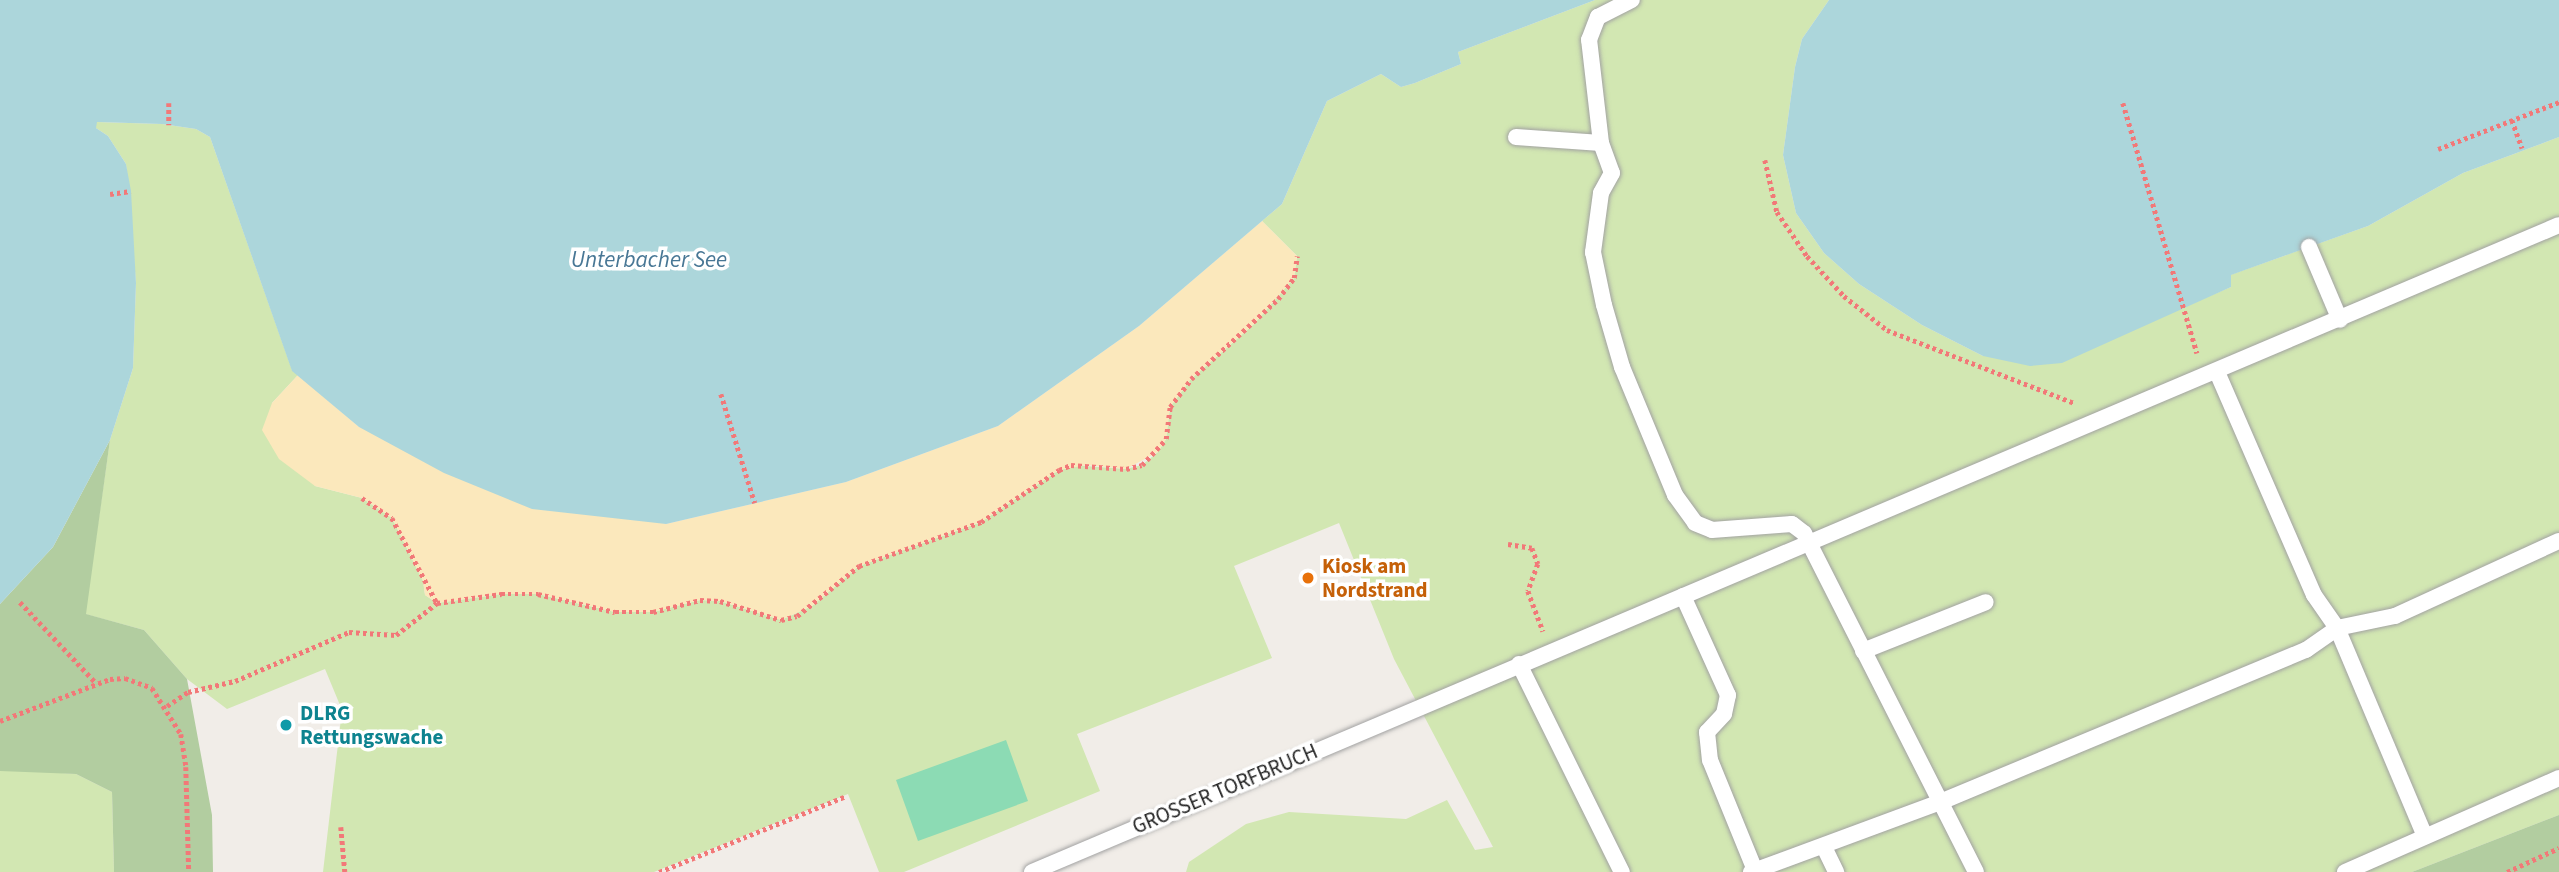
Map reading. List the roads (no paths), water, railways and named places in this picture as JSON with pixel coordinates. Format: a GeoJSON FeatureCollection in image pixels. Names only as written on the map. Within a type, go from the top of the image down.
{"type":"FeatureCollection","features":[{"type":"Feature","properties":{"kind":"lane"},"geometry":{"type":"LineString","coordinates":[[1632,0],[1598,17],[1589,40],[1601,143],[1612,173],[1601,193],[1594,252],[1604,305],[1622,367],[1675,495],[1695,523],[1712,530],[1792,524],[1810,544],[1938,803],[1976,872]]}},
{"type":"Feature","properties":{"kind":"lane"},"geometry":{"type":"LineString","coordinates":[[1516,137],[1601,143]]}},
{"type":"Feature","properties":{"kind":"lane","name":"GROSSER TORFBRUCH"},"geometry":{"type":"LineString","coordinates":[[1032,872],[1418,706],[2211,375],[2559,225]]}},
{"type":"Feature","properties":{"kind":"lane"},"geometry":{"type":"LineString","coordinates":[[2309,247],[2340,320]]}},
{"type":"Feature","properties":{"kind":"lane"},"geometry":{"type":"LineString","coordinates":[[2211,375],[2314,595],[2337,628],[2425,836]]}},
{"type":"Feature","properties":{"kind":"lane"},"geometry":{"type":"LineString","coordinates":[[1683,596],[1728,695],[1724,714],[1707,732],[1710,760],[1759,871],[1938,803],[2306,650],[2337,628],[2395,617],[2559,541]]}},
{"type":"Feature","properties":{"kind":"lane"},"geometry":{"type":"LineString","coordinates":[[1863,651],[1986,602]]}},
{"type":"Feature","properties":{"kind":"lane"},"geometry":{"type":"LineString","coordinates":[[1519,664],[1622,872]]}},
{"type":"Feature","properties":{"kind":"lane"},"geometry":{"type":"LineString","coordinates":[[2345,872],[2559,779]]}},
{"type":"Feature","properties":{"kind":"lane"},"geometry":{"type":"LineString","coordinates":[[1824,847],[1836,872]]}},
{"type":"Feature","properties":{"kind":"water","name":"Unterbacher See"},"geometry":{"type":"Polygon","coordinates":[[[0,0],[1595,0],[1458,52],[1461,64],[1415,83],[1401,87],[1381,74],[1327,101],[1282,204],[1139,326],[998,426],[846,482],[666,524],[532,509],[444,473],[359,427],[292,371],[210,137],[196,129],[162,124],[97,122],[96,128],[108,136],[126,164],[131,191],[136,283],[133,368],[110,440],[53,547],[0,604],[0,0]]]}},
{"type":"Feature","properties":{"kind":"water"},"geometry":{"type":"Polygon","coordinates":[[[1829,0],[2559,0],[2559,137],[2463,173],[2368,226],[2231,275],[2231,287],[2062,363],[2030,366],[1983,356],[1922,325],[1859,284],[1824,253],[1796,213],[1783,155],[1795,67],[1802,39],[1829,0]]]}},
{"type":"Feature","properties":{"kind":"place","name":"Kiosk am Nordstrand"},"geometry":{"type":"Point","coordinates":[1308,578]}},
{"type":"Feature","properties":{"kind":"place","name":"DLRG Rettungswache"},"geometry":{"type":"Point","coordinates":[286,725]}}]}
